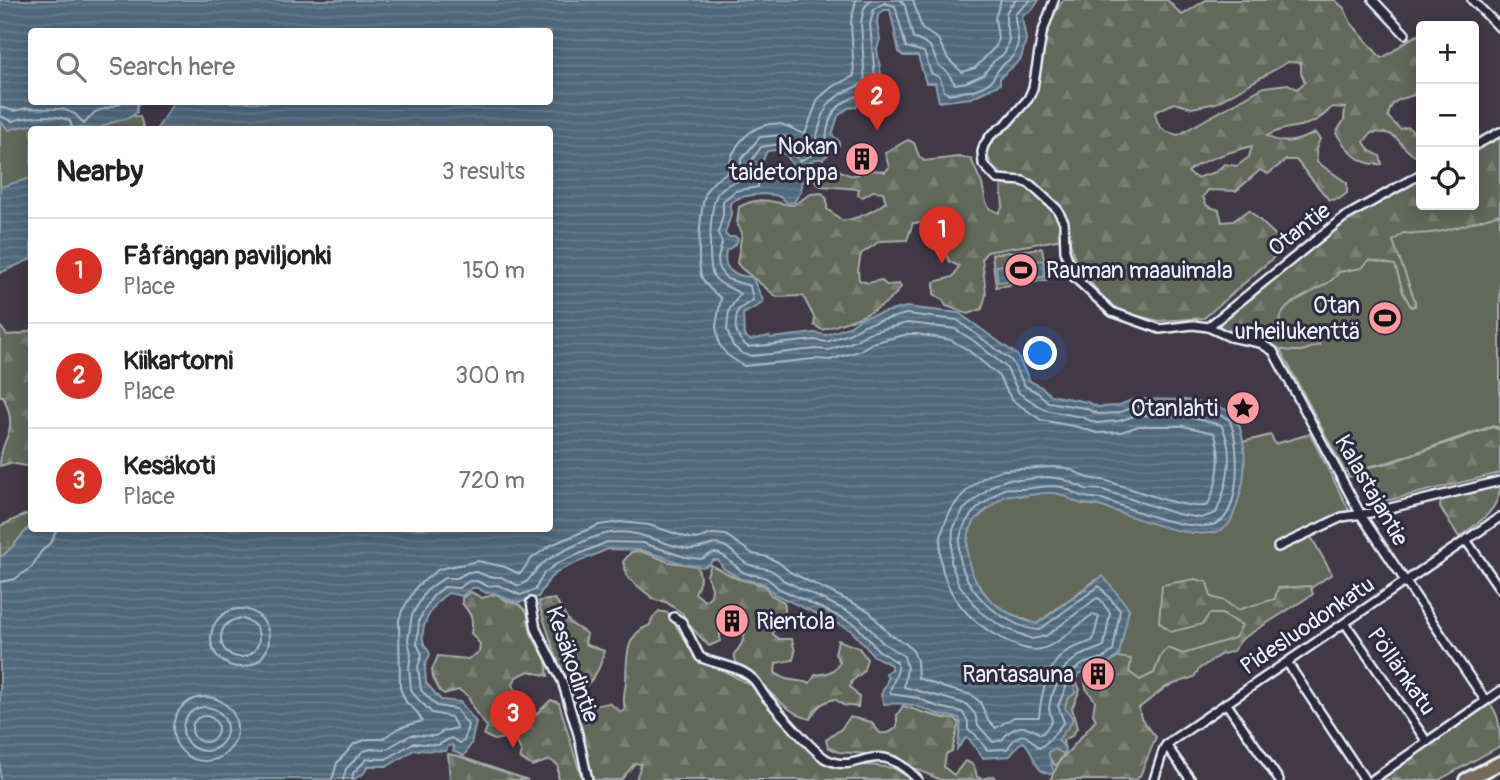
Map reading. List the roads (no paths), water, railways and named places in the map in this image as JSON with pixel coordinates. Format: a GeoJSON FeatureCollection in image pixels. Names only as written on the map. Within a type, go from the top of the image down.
{"type":"FeatureCollection","features":[{"type":"Feature","properties":{"kind":"highway"},"geometry":{"type":"LineString","coordinates":[[1466,780],[1500,762]]}},
{"type":"Feature","properties":{"kind":"street"},"geometry":{"type":"LineString","coordinates":[[1054,0],[1042,34],[1033,88],[1019,111],[987,139],[982,152],[983,164],[997,179],[1023,181],[1031,185],[1057,209],[1064,222],[1065,251],[1074,277],[1112,312],[1160,329],[1193,325],[1208,327]]}},
{"type":"Feature","properties":{"kind":"street"},"geometry":{"type":"LineString","coordinates":[[1373,0],[1405,34]]}},
{"type":"Feature","properties":{"kind":"street"},"geometry":{"type":"LineString","coordinates":[[1472,0],[1500,28]]}},
{"type":"Feature","properties":{"kind":"street"},"geometry":{"type":"LineString","coordinates":[[1479,143],[1500,132]]}},
{"type":"Feature","properties":{"kind":"street","name":"Otantie"},"geometry":{"type":"LineString","coordinates":[[1208,327],[1343,218],[1416,177]]}},
{"type":"Feature","properties":{"kind":"street","name":"Kalastajantie"},"geometry":{"type":"LineString","coordinates":[[1208,327],[1230,337],[1260,343],[1273,351],[1361,514],[1486,700]]}},
{"type":"Feature","properties":{"kind":"street"},"geometry":{"type":"LineString","coordinates":[[1278,547],[1342,517],[1500,481]]}},
{"type":"Feature","properties":{"kind":"street","name":"Pidesluodonkatu"},"geometry":{"type":"LineString","coordinates":[[1167,745],[1500,517]]}},
{"type":"Feature","properties":{"kind":"street"},"geometry":{"type":"LineString","coordinates":[[1466,540],[1500,589]]}},
{"type":"Feature","properties":{"kind":"street","name":"Kesäkodintie"},"geometry":{"type":"LineString","coordinates":[[531,602],[536,629],[565,691],[588,780]]}},
{"type":"Feature","properties":{"kind":"street"},"geometry":{"type":"LineString","coordinates":[[674,617],[682,622],[701,657],[744,672],[755,681],[764,696],[821,756],[838,763],[885,757],[896,761],[919,780]]}},
{"type":"Feature","properties":{"kind":"street","name":"Pöllänkatu"},"geometry":{"type":"LineString","coordinates":[[1345,623],[1427,742]]}},
{"type":"Feature","properties":{"kind":"street"},"geometry":{"type":"LineString","coordinates":[[1287,662],[1365,780]]}},
{"type":"Feature","properties":{"kind":"street"},"geometry":{"type":"LineString","coordinates":[[1372,780],[1500,691]]}},
{"type":"Feature","properties":{"kind":"street"},"geometry":{"type":"LineString","coordinates":[[1226,703],[1279,780]]}},
{"type":"Feature","properties":{"kind":"street"},"geometry":{"type":"LineString","coordinates":[[1154,780],[1167,745]]}},
{"type":"Feature","properties":{"kind":"street"},"geometry":{"type":"LineString","coordinates":[[1167,745],[1191,780]]}},
{"type":"Feature","properties":{"kind":"water"},"geometry":{"type":"Polygon","coordinates":[[[0,0],[1039,0],[1033,9],[1022,16],[1026,40],[1021,59],[1000,78],[1000,84],[971,98],[939,102],[935,83],[926,83],[918,56],[903,56],[899,52],[890,10],[884,10],[878,15],[880,39],[877,49],[884,94],[882,97],[862,101],[838,116],[832,135],[839,141],[839,145],[823,159],[809,164],[811,176],[801,183],[801,191],[794,202],[788,203],[778,196],[760,194],[746,196],[730,203],[731,214],[725,234],[738,239],[736,244],[726,251],[726,263],[735,274],[752,277],[763,300],[763,303],[743,314],[744,335],[750,340],[769,336],[771,338],[815,333],[826,335],[848,327],[861,318],[906,307],[959,313],[1017,355],[1030,381],[1050,395],[1087,402],[1098,407],[1117,406],[1135,399],[1186,400],[1234,413],[1241,432],[1245,461],[1237,505],[1227,526],[1216,532],[1201,534],[1164,527],[1054,493],[1006,496],[976,520],[968,535],[967,547],[973,575],[988,597],[1010,614],[1037,624],[1103,576],[1129,609],[1119,655],[1109,663],[1079,674],[1074,682],[1075,693],[1067,700],[1065,708],[1072,717],[1072,722],[1058,740],[1065,752],[1054,749],[1048,752],[1054,772],[1051,774],[1038,767],[1024,742],[1019,744],[1010,756],[983,758],[969,739],[966,738],[957,749],[961,723],[959,718],[909,705],[884,704],[881,695],[888,679],[886,673],[891,669],[891,665],[874,656],[851,630],[774,594],[766,585],[741,579],[723,568],[718,560],[702,567],[642,550],[608,549],[562,569],[550,578],[538,597],[516,602],[472,588],[462,596],[448,593],[433,609],[423,630],[424,644],[430,654],[425,666],[426,683],[441,700],[460,702],[476,722],[471,744],[464,756],[453,751],[452,745],[448,746],[446,751],[414,750],[388,766],[369,766],[363,774],[354,779],[0,780],[0,557],[28,529],[28,532],[553,532],[553,126],[159,126],[172,105],[553,105],[553,28],[28,28],[28,105],[137,105],[137,112],[104,126],[32,125],[9,130],[0,121],[0,0]],[[777,150],[767,151],[762,162],[755,166],[763,178],[794,168],[787,156],[777,150]]]}},
{"type":"Feature","properties":{"kind":"water"},"geometry":{"type":"Polygon","coordinates":[[[28,179],[28,260],[0,273],[0,187],[28,179]]]}},
{"type":"Feature","properties":{"kind":"water"},"geometry":{"type":"Polygon","coordinates":[[[1043,260],[1045,277],[998,282],[996,266],[1043,260]]]}},
{"type":"Feature","properties":{"kind":"place","name":"Kiikartorni"},"geometry":{"type":"Point","coordinates":[877,131]}},
{"type":"Feature","properties":{"kind":"place","name":"Nokan taidetorppa"},"geometry":{"type":"Point","coordinates":[862,159]}},
{"type":"Feature","properties":{"kind":"place","name":"Fåfängan paviljonki"},"geometry":{"type":"Point","coordinates":[942,264]}},
{"type":"Feature","properties":{"kind":"place","name":"Rauman maauimala"},"geometry":{"type":"Point","coordinates":[1021,270]}},
{"type":"Feature","properties":{"kind":"place","name":"Otan urheilukenttä"},"geometry":{"type":"Point","coordinates":[1385,318]}},
{"type":"Feature","properties":{"kind":"place","name":"Otanlahti"},"geometry":{"type":"Point","coordinates":[1243,408]}},
{"type":"Feature","properties":{"kind":"place","name":"Rientola"},"geometry":{"type":"Point","coordinates":[732,621]}},
{"type":"Feature","properties":{"kind":"place","name":"Rantasauna"},"geometry":{"type":"Point","coordinates":[1098,674]}},
{"type":"Feature","properties":{"kind":"place","name":"Kesäkoti"},"geometry":{"type":"Point","coordinates":[513,748]}}]}
